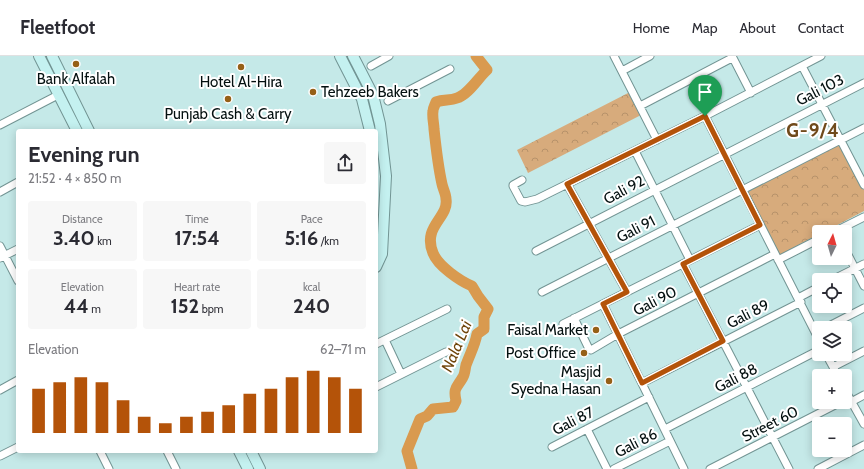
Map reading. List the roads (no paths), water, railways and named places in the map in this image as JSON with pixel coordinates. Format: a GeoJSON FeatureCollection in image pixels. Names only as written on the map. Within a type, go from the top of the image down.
{"type":"FeatureCollection","features":[{"type":"Feature","properties":{"kind":"main road"},"geometry":{"type":"LineString","coordinates":[[39,56],[76,129]]}},
{"type":"Feature","properties":{"kind":"main road"},"geometry":{"type":"LineString","coordinates":[[52,56],[88,129]]}},
{"type":"Feature","properties":{"kind":"main road"},"geometry":{"type":"LineString","coordinates":[[340,56],[362,99],[370,129]]}},
{"type":"Feature","properties":{"kind":"main road"},"geometry":{"type":"LineString","coordinates":[[353,56],[373,95],[380,124],[386,176],[382,254],[378,263]]}},
{"type":"Feature","properties":{"kind":"main road"},"geometry":{"type":"LineString","coordinates":[[240,453],[248,469]]}},
{"type":"Feature","properties":{"kind":"main road"},"geometry":{"type":"LineString","coordinates":[[252,453],[260,469]]}},
{"type":"Feature","properties":{"kind":"street"},"geometry":{"type":"LineString","coordinates":[[371,66],[390,56]]}},
{"type":"Feature","properties":{"kind":"street"},"geometry":{"type":"LineString","coordinates":[[614,56],[657,140]]}},
{"type":"Feature","properties":{"kind":"street"},"geometry":{"type":"LineString","coordinates":[[622,71],[650,56]]}},
{"type":"Feature","properties":{"kind":"street"},"geometry":{"type":"LineString","coordinates":[[522,180],[513,185],[521,201],[523,202],[537,199],[822,56]]}},
{"type":"Feature","properties":{"kind":"street"},"geometry":{"type":"LineString","coordinates":[[640,106],[732,57],[750,93]]}},
{"type":"Feature","properties":{"kind":"street"},"geometry":{"type":"LineString","coordinates":[[802,66],[840,141],[862,175],[864,185]]}},
{"type":"Feature","properties":{"kind":"street"},"geometry":{"type":"LineString","coordinates":[[388,101],[450,69]]}},
{"type":"Feature","properties":{"kind":"street","name":"Gali 103"},"geometry":{"type":"LineString","coordinates":[[724,154],[864,83]]}},
{"type":"Feature","properties":{"kind":"street"},"geometry":{"type":"LineString","coordinates":[[0,125],[58,95]]}},
{"type":"Feature","properties":{"kind":"street"},"geometry":{"type":"LineString","coordinates":[[705,116],[812,323]]}},
{"type":"Feature","properties":{"kind":"street","name":"Gali 91"},"geometry":{"type":"LineString","coordinates":[[542,292],[864,128]]}},
{"type":"Feature","properties":{"kind":"street"},"geometry":{"type":"LineString","coordinates":[[635,151],[690,260]]}},
{"type":"Feature","properties":{"kind":"street","name":"Gali 92"},"geometry":{"type":"LineString","coordinates":[[536,251],[724,154]]}},
{"type":"Feature","properties":{"kind":"street"},"geometry":{"type":"LineString","coordinates":[[0,192],[16,183]]}},
{"type":"Feature","properties":{"kind":"street"},"geometry":{"type":"LineString","coordinates":[[567,184],[627,292]]}},
{"type":"Feature","properties":{"kind":"street"},"geometry":{"type":"LineString","coordinates":[[849,225],[864,217]]}},
{"type":"Feature","properties":{"kind":"street"},"geometry":{"type":"LineString","coordinates":[[563,324],[760,225]]}},
{"type":"Feature","properties":{"kind":"street","name":"Gali 90"},"geometry":{"type":"LineString","coordinates":[[574,318],[589,349],[591,350],[618,334],[698,294],[812,242]]}},
{"type":"Feature","properties":{"kind":"street"},"geometry":{"type":"LineString","coordinates":[[0,246],[2,257],[16,278]]}},
{"type":"Feature","properties":{"kind":"street"},"geometry":{"type":"LineString","coordinates":[[2,257],[16,250]]}},
{"type":"Feature","properties":{"kind":"street"},"geometry":{"type":"LineString","coordinates":[[852,262],[864,286]]}},
{"type":"Feature","properties":{"kind":"street"},"geometry":{"type":"LineString","coordinates":[[683,264],[789,469]]}},
{"type":"Feature","properties":{"kind":"street"},"geometry":{"type":"LineString","coordinates":[[845,273],[864,264]]}},
{"type":"Feature","properties":{"kind":"street","name":"Gali 89"},"geometry":{"type":"LineString","coordinates":[[642,383],[800,300],[812,292]]}},
{"type":"Feature","properties":{"kind":"street"},"geometry":{"type":"LineString","coordinates":[[603,304],[684,469]]}},
{"type":"Feature","properties":{"kind":"street"},"geometry":{"type":"LineString","coordinates":[[839,321],[864,308]]}},
{"type":"Feature","properties":{"kind":"street"},"geometry":{"type":"LineString","coordinates":[[378,342],[447,309]]}},
{"type":"Feature","properties":{"kind":"street"},"geometry":{"type":"LineString","coordinates":[[385,340],[401,374]]}},
{"type":"Feature","properties":{"kind":"street"},"geometry":{"type":"LineString","coordinates":[[830,361],[833,367],[864,351]]}},
{"type":"Feature","properties":{"kind":"street"},"geometry":{"type":"LineString","coordinates":[[378,386],[446,352]]}},
{"type":"Feature","properties":{"kind":"street","name":"Gali 88"},"geometry":{"type":"LineString","coordinates":[[665,430],[812,354]]}},
{"type":"Feature","properties":{"kind":"street"},"geometry":{"type":"LineString","coordinates":[[0,390],[16,381]]}},
{"type":"Feature","properties":{"kind":"street"},"geometry":{"type":"LineString","coordinates":[[852,399],[864,395]]}},
{"type":"Feature","properties":{"kind":"street","name":"Gali 87"},"geometry":{"type":"LineString","coordinates":[[552,447],[649,397]]}},
{"type":"Feature","properties":{"kind":"street"},"geometry":{"type":"LineString","coordinates":[[852,406],[864,424]]}},
{"type":"Feature","properties":{"kind":"street","name":"Street 60"},"geometry":{"type":"LineString","coordinates":[[710,469],[827,409]]}},
{"type":"Feature","properties":{"kind":"street"},"geometry":{"type":"LineString","coordinates":[[586,429],[607,469]]}},
{"type":"Feature","properties":{"kind":"street","name":"Gali 86"},"geometry":{"type":"LineString","coordinates":[[614,469],[670,441]]}},
{"type":"Feature","properties":{"kind":"street"},"geometry":{"type":"LineString","coordinates":[[818,469],[864,445]]}},
{"type":"Feature","properties":{"kind":"street"},"geometry":{"type":"LineString","coordinates":[[0,456],[16,448]]}},
{"type":"Feature","properties":{"kind":"street"},"geometry":{"type":"LineString","coordinates":[[101,453],[109,469]]}},
{"type":"Feature","properties":{"kind":"street"},"geometry":{"type":"LineString","coordinates":[[168,453],[176,469]]}},
{"type":"Feature","properties":{"kind":"waterway","name":"Nala Lai"},"geometry":{"type":"LineString","coordinates":[[412,469],[407,451],[420,419],[427,416],[433,409],[453,407],[456,401],[456,388],[464,376],[466,365],[477,334],[484,329],[484,317],[488,309],[472,286],[462,281],[444,268],[433,253],[431,244],[433,229],[444,212],[446,206],[446,195],[442,186],[437,157],[433,109],[436,102],[454,99],[461,96],[473,86],[487,70],[476,56]]}},
{"type":"Feature","properties":{"kind":"place","name":"Bank Alfalah"},"geometry":{"type":"Point","coordinates":[76,64]}},
{"type":"Feature","properties":{"kind":"place","name":"Hotel Al-Hira"},"geometry":{"type":"Point","coordinates":[241,67]}},
{"type":"Feature","properties":{"kind":"place","name":"Tehzeeb Bakers"},"geometry":{"type":"Point","coordinates":[313,92]}},
{"type":"Feature","properties":{"kind":"place","name":"Punjab Cash & Carry"},"geometry":{"type":"Point","coordinates":[228,99]}},
{"type":"Feature","properties":{"kind":"place","name":"Faisal Market"},"geometry":{"type":"Point","coordinates":[596,330]}},
{"type":"Feature","properties":{"kind":"place","name":"Post Office"},"geometry":{"type":"Point","coordinates":[584,353]}},
{"type":"Feature","properties":{"kind":"place","name":"Masjid Syedna Hasan"},"geometry":{"type":"Point","coordinates":[609,381]}},
{"type":"Feature","properties":{"kind":"district","name":"G-9/4"},"geometry":{"type":"Point","coordinates":[813,130]}}]}
